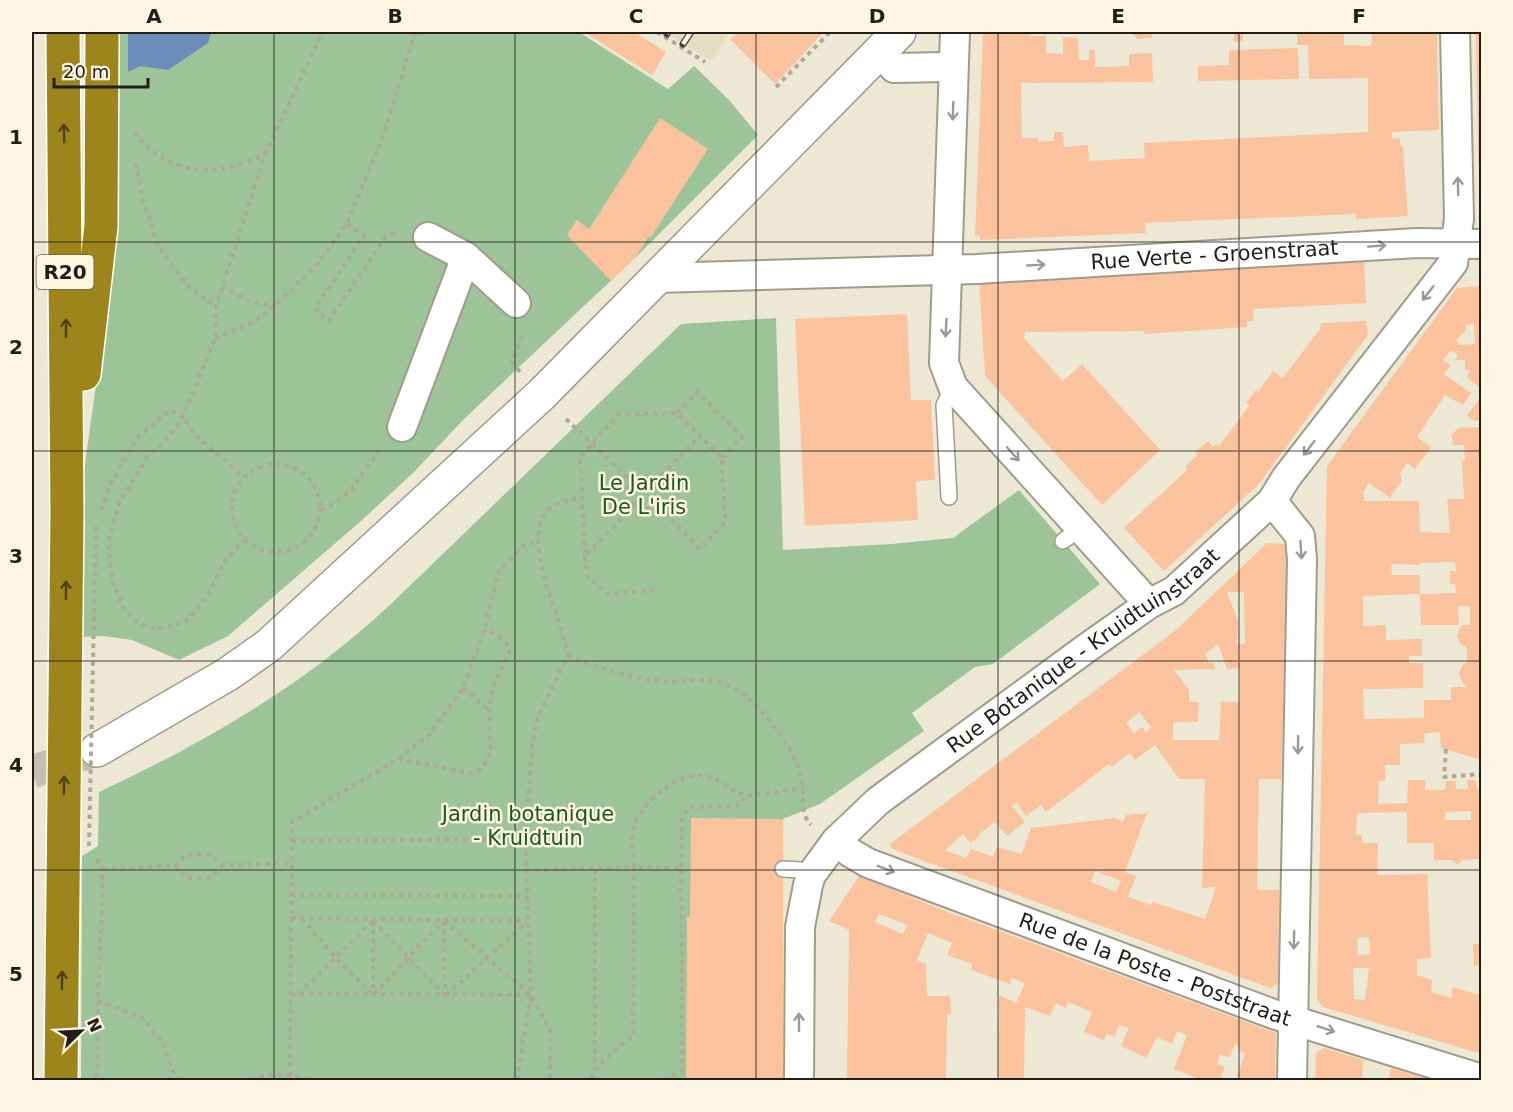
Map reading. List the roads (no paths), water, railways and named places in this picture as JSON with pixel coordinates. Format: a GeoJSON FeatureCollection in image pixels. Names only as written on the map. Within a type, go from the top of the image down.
{"type":"FeatureCollection","features":[{"type":"Feature","properties":{"kind":"highway","name":"R20"},"geometry":{"type":"LineString","coordinates":[[63,32],[82,519]]}},
{"type":"Feature","properties":{"kind":"highway","name":"R20"},"geometry":{"type":"LineString","coordinates":[[61,1080],[82,519],[101,226],[102,32]]}},
{"type":"Feature","properties":{"kind":"street"},"geometry":{"type":"LineString","coordinates":[[97,750],[228,674],[269,645],[541,395],[900,32]]}},
{"type":"Feature","properties":{"kind":"street"},"geometry":{"type":"LineString","coordinates":[[955,32],[944,363],[953,387],[1072,534],[1149,604]]}},
{"type":"Feature","properties":{"kind":"street","name":"Rue Botanique - Kruidtuinstraat"},"geometry":{"type":"LineString","coordinates":[[799,1080],[800,927],[811,875],[836,841],[878,801],[1149,604],[1174,591],[1272,501],[1286,478],[1469,244],[1459,212],[1455,32]]}},
{"type":"Feature","properties":{"kind":"street"},"geometry":{"type":"LineString","coordinates":[[894,68],[945,67]]}},
{"type":"Feature","properties":{"kind":"street"},"geometry":{"type":"LineString","coordinates":[[428,237],[466,257],[516,303]]}},
{"type":"Feature","properties":{"kind":"street","name":"Rue Verte - Groenstraat"},"geometry":{"type":"LineString","coordinates":[[657,278],[948,269],[1417,243],[1469,244]]}},
{"type":"Feature","properties":{"kind":"street"},"geometry":{"type":"LineString","coordinates":[[402,427],[466,257]]}},
{"type":"Feature","properties":{"kind":"street"},"geometry":{"type":"LineString","coordinates":[[1272,501],[1300,537],[1302,559],[1292,1080]]}},
{"type":"Feature","properties":{"kind":"street","name":"Rue de la Poste - Poststraat"},"geometry":{"type":"LineString","coordinates":[[836,841],[868,863],[1276,1016],[1482,1079]]}},
{"type":"Feature","properties":{"kind":"lane"},"geometry":{"type":"LineString","coordinates":[[950,497],[944,405],[953,387]]}},
{"type":"Feature","properties":{"kind":"lane"},"geometry":{"type":"LineString","coordinates":[[783,869],[800,870],[811,875]]}},
{"type":"Feature","properties":{"kind":"water"},"geometry":{"type":"Polygon","coordinates":[[[128,32],[211,32],[208,43],[168,70],[140,66],[128,72],[128,32]]]}},
{"type":"Feature","properties":{"kind":"tunnel"},"geometry":{"type":"LineString","coordinates":[[32,772],[90,752]]}},
{"type":"Feature","properties":{"kind":"railway"},"geometry":{"type":"LineString","coordinates":[[683,44],[691,32]]}},
{"type":"Feature","properties":{"kind":"park label","name":"Le Jardin De L'iris"},"geometry":{"type":"Point","coordinates":[644,495]}},
{"type":"Feature","properties":{"kind":"park label","name":"Jardin botanique - Kruidtuin"},"geometry":{"type":"Point","coordinates":[528,826]}}]}
